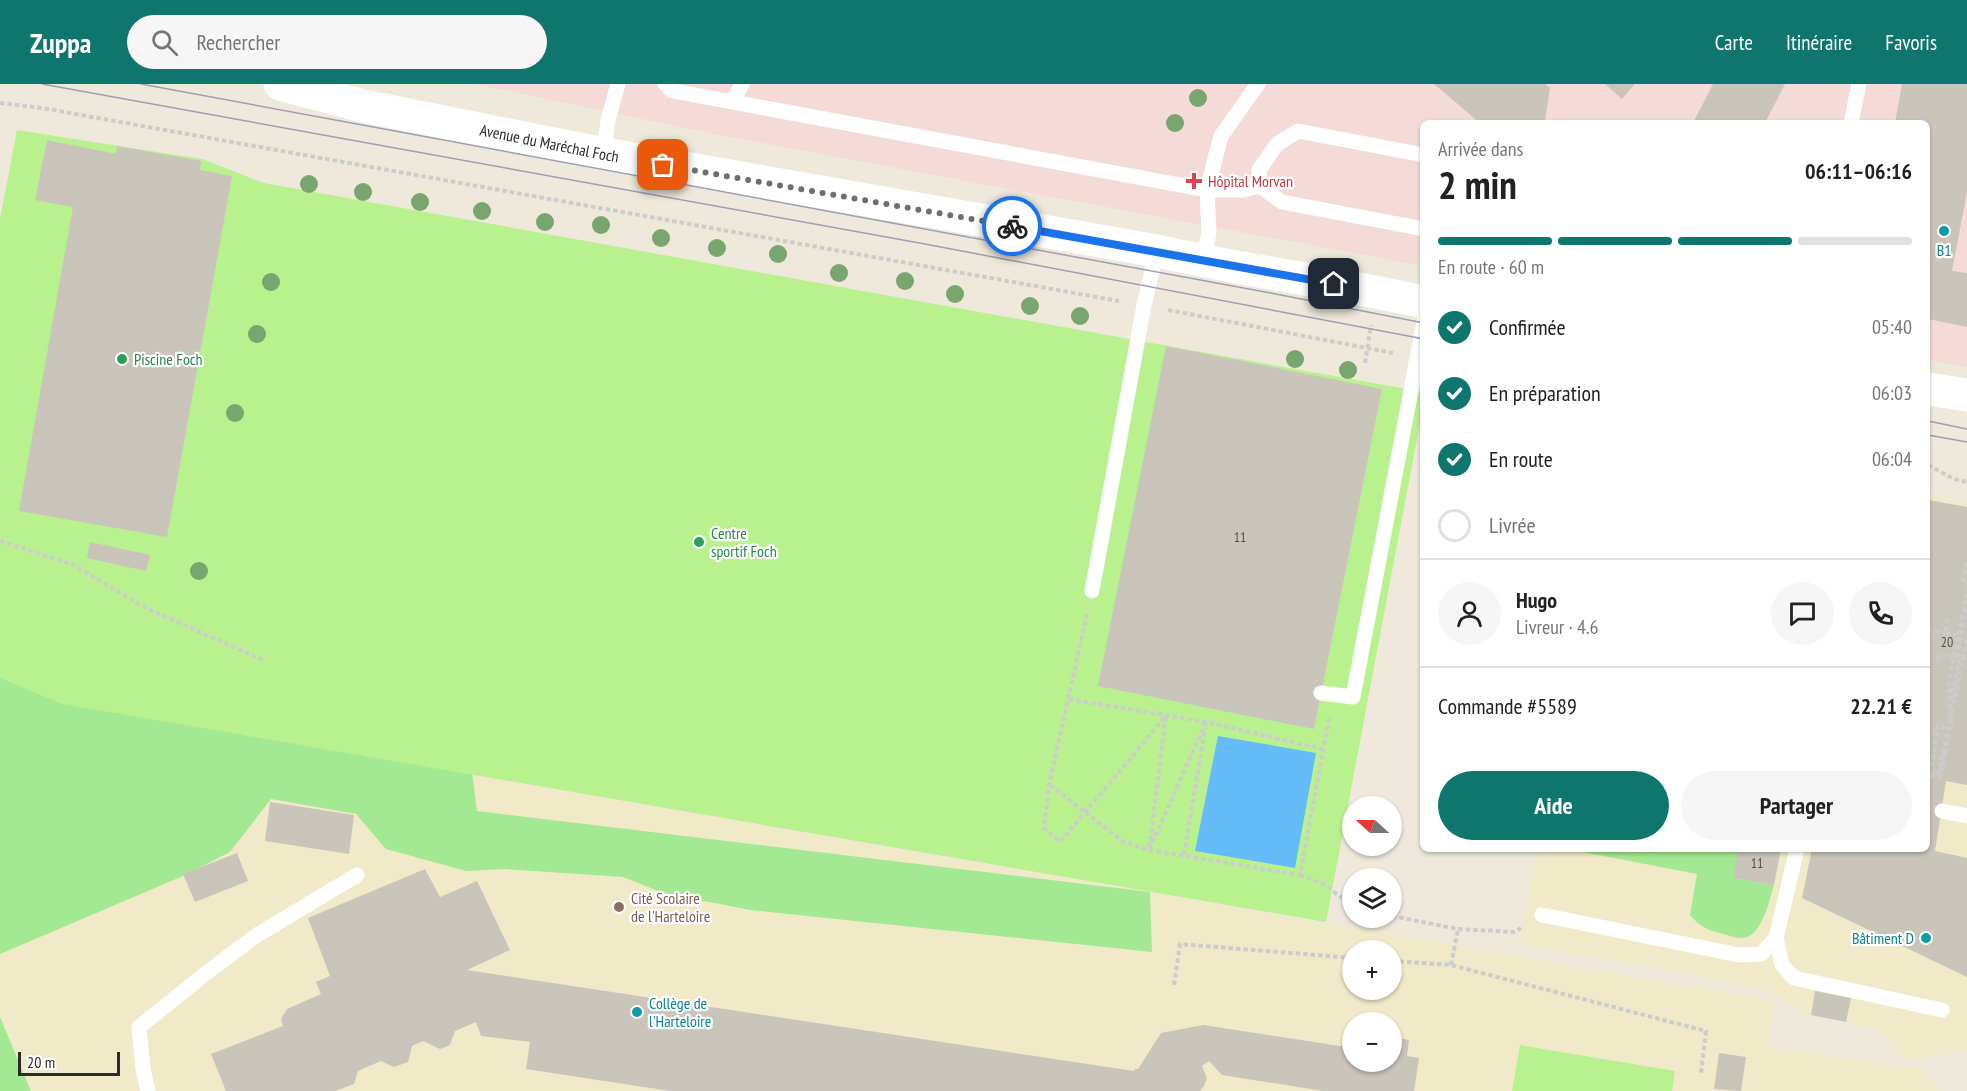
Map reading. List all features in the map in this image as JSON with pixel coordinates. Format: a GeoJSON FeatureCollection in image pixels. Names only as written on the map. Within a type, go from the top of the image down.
{"type":"FeatureCollection","features":[{"type":"Feature","properties":{"kind":"main road","name":"Avenue du Maréchal Foch"},"geometry":{"type":"LineString","coordinates":[[280,84],[363,106],[604,154],[1157,251],[1420,301]]}},
{"type":"Feature","properties":{"kind":"main road"},"geometry":{"type":"LineString","coordinates":[[1930,388],[1967,395]]}},
{"type":"Feature","properties":{"kind":"lane"},"geometry":{"type":"LineString","coordinates":[[604,154],[608,120],[618,84]]}},
{"type":"Feature","properties":{"kind":"lane"},"geometry":{"type":"LineString","coordinates":[[665,84],[673,91],[1207,190],[1260,186],[1282,202],[1420,228]]}},
{"type":"Feature","properties":{"kind":"lane"},"geometry":{"type":"LineString","coordinates":[[733,102],[742,84]]}},
{"type":"Feature","properties":{"kind":"lane"},"geometry":{"type":"LineString","coordinates":[[1203,261],[1209,232],[1207,190],[1221,136],[1258,84]]}},
{"type":"Feature","properties":{"kind":"lane"},"geometry":{"type":"LineString","coordinates":[[1852,120],[1859,84]]}},
{"type":"Feature","properties":{"kind":"lane"},"geometry":{"type":"LineString","coordinates":[[1260,186],[1259,170],[1277,144],[1298,131],[1420,154]]}},
{"type":"Feature","properties":{"kind":"lane"},"geometry":{"type":"LineString","coordinates":[[1092,591],[1144,305],[1157,251]]}},
{"type":"Feature","properties":{"kind":"lane"},"geometry":{"type":"LineString","coordinates":[[1327,694],[1353,698],[1420,340]]}},
{"type":"Feature","properties":{"kind":"lane"},"geometry":{"type":"LineString","coordinates":[[1942,811],[1967,816]]}},
{"type":"Feature","properties":{"kind":"lane"},"geometry":{"type":"LineString","coordinates":[[1796,852],[1776,938],[1782,965],[1794,978],[1942,1010]]}},
{"type":"Feature","properties":{"kind":"lane"},"geometry":{"type":"LineString","coordinates":[[148,1091],[143,1070],[140,1027],[257,935],[357,875]]}},
{"type":"Feature","properties":{"kind":"lane"},"geometry":{"type":"LineString","coordinates":[[1542,915],[1739,955],[1761,954],[1776,938]]}},
{"type":"Feature","properties":{"kind":"path"},"geometry":{"type":"LineString","coordinates":[[0,103],[42,108],[1144,305],[1416,358]]}},
{"type":"Feature","properties":{"kind":"path"},"geometry":{"type":"LineString","coordinates":[[1930,466],[1954,479],[1967,482]]}},
{"type":"Feature","properties":{"kind":"path"},"geometry":{"type":"LineString","coordinates":[[0,541],[74,565],[144,607],[265,662]]}},
{"type":"Feature","properties":{"kind":"path"},"geometry":{"type":"LineString","coordinates":[[1967,563],[1963,584],[1967,584]]}},
{"type":"Feature","properties":{"kind":"path"},"geometry":{"type":"LineString","coordinates":[[1092,591],[1049,784],[1044,828],[1060,842],[1166,716]]}},
{"type":"Feature","properties":{"kind":"path"},"geometry":{"type":"LineString","coordinates":[[1930,777],[1941,772],[1950,712],[1949,680],[1967,595]]}},
{"type":"Feature","properties":{"kind":"path"},"geometry":{"type":"LineString","coordinates":[[1967,606],[1957,656],[1963,658],[1940,779],[1967,636]]}},
{"type":"Feature","properties":{"kind":"path"},"geometry":{"type":"LineString","coordinates":[[1930,771],[1938,772],[1963,657],[1962,641],[1967,614]]}},
{"type":"Feature","properties":{"kind":"path"},"geometry":{"type":"LineString","coordinates":[[1945,633],[1947,619]]}},
{"type":"Feature","properties":{"kind":"path"},"geometry":{"type":"LineString","coordinates":[[1930,632],[1958,635]]}},
{"type":"Feature","properties":{"kind":"path"},"geometry":{"type":"LineString","coordinates":[[1949,639],[1962,641]]}},
{"type":"Feature","properties":{"kind":"path"},"geometry":{"type":"LineString","coordinates":[[1938,660],[1939,656],[1963,657]]}},
{"type":"Feature","properties":{"kind":"path"},"geometry":{"type":"LineString","coordinates":[[1300,875],[1323,749],[1327,694]]}},
{"type":"Feature","properties":{"kind":"path"},"geometry":{"type":"LineString","coordinates":[[1069,699],[1206,722],[1323,749]]}},
{"type":"Feature","properties":{"kind":"path"},"geometry":{"type":"LineString","coordinates":[[1149,850],[1166,716]]}},
{"type":"Feature","properties":{"kind":"path"},"geometry":{"type":"LineString","coordinates":[[1149,850],[1206,722]]}},
{"type":"Feature","properties":{"kind":"path"},"geometry":{"type":"LineString","coordinates":[[1184,855],[1206,722]]}},
{"type":"Feature","properties":{"kind":"path"},"geometry":{"type":"LineString","coordinates":[[1930,766],[1938,726],[1946,728]]}},
{"type":"Feature","properties":{"kind":"path"},"geometry":{"type":"LineString","coordinates":[[1049,784],[1124,842],[1149,850],[1300,875],[1324,884],[1342,898]]}},
{"type":"Feature","properties":{"kind":"path"},"geometry":{"type":"LineString","coordinates":[[1402,918],[1458,929],[1514,932],[1542,915]]}},
{"type":"Feature","properties":{"kind":"path"},"geometry":{"type":"LineString","coordinates":[[1450,965],[1458,929]]}},
{"type":"Feature","properties":{"kind":"path"},"geometry":{"type":"LineString","coordinates":[[1174,985],[1180,944],[1342,957]]}},
{"type":"Feature","properties":{"kind":"path"},"geometry":{"type":"LineString","coordinates":[[1402,962],[1450,965],[1706,1031],[1701,1073]]}},
{"type":"Feature","properties":{"kind":"shaded area","name":"Hôpital Morvan"},"geometry":{"type":"Polygon","coordinates":[[[475,84],[1967,84],[1967,367],[1930,360],[1930,120],[1420,120],[1420,265],[719,135],[475,84]]]}},
{"type":"Feature","properties":{"kind":"shaded area"},"geometry":{"type":"Polygon","coordinates":[[[1930,495],[1967,503],[1967,1050],[1908,1060],[1876,1028],[1811,1015],[1760,987],[1519,943],[1537,852],[1930,852],[1930,495]]]}},
{"type":"Feature","properties":{"kind":"shaded area","name":"Cité Scolaire de l'Harteloire"},"geometry":{"type":"Polygon","coordinates":[[[63,704],[1342,926],[1342,928],[1354,928],[1775,1001],[1768,1047],[1925,1069],[1937,1091],[0,1091],[0,724],[63,704]]]}},
{"type":"Feature","properties":{"kind":"green space","name":"Centre sportif Foch"},"geometry":{"type":"Polygon","coordinates":[[[17,130],[202,159],[264,183],[1420,391],[1420,423],[1350,796],[1342,796],[1342,837],[1326,922],[63,704],[0,678],[0,219],[17,130]]]}},
{"type":"Feature","properties":{"kind":"green space"},"geometry":{"type":"Polygon","coordinates":[[[0,585],[472,772],[477,811],[1150,892],[1152,952],[750,910],[663,893],[623,877],[505,869],[466,871],[386,849],[356,814],[271,799],[230,852],[183,876],[0,954],[0,585]]]}},
{"type":"Feature","properties":{"kind":"green space"},"geometry":{"type":"Polygon","coordinates":[[[1583,852],[1738,852],[1734,878],[1774,885],[1764,918],[1754,932],[1737,938],[1706,928],[1690,915],[1697,874],[1583,852]]]}},
{"type":"Feature","properties":{"kind":"green space"},"geometry":{"type":"Polygon","coordinates":[[[0,1017],[31,1091],[0,1091],[0,1017]]]}},
{"type":"Feature","properties":{"kind":"green space"},"geometry":{"type":"Polygon","coordinates":[[[1520,1045],[1675,1071],[1672,1091],[1512,1091],[1520,1045]]]}},
{"type":"Feature","properties":{"kind":"water"},"geometry":{"type":"Polygon","coordinates":[[[1218,736],[1316,753],[1295,868],[1195,851],[1218,736]]]}},
{"type":"Feature","properties":{"kind":"building"},"geometry":{"type":"Polygon","coordinates":[[[1434,84],[1545,84],[1550,88],[1545,120],[1476,120],[1434,84]]]}},
{"type":"Feature","properties":{"kind":"building"},"geometry":{"type":"Polygon","coordinates":[[[1605,84],[1635,84],[1622,99],[1605,84]]]}},
{"type":"Feature","properties":{"kind":"building"},"geometry":{"type":"Polygon","coordinates":[[[1713,84],[1785,84],[1767,120],[1695,120],[1713,84]]]}},
{"type":"Feature","properties":{"kind":"building","name":"B1"},"geometry":{"type":"Polygon","coordinates":[[[1902,84],[1967,84],[1967,192],[1952,271],[1967,273],[1967,327],[1930,319],[1930,120],[1896,120],[1902,84]]]}},
{"type":"Feature","properties":{"kind":"building","name":"Piscine Foch"},"geometry":{"type":"Polygon","coordinates":[[[47,140],[116,154],[117,146],[201,161],[200,170],[232,176],[167,537],[19,511],[73,207],[35,200],[47,140]]]}},
{"type":"Feature","properties":{"kind":"building"},"geometry":{"type":"Polygon","coordinates":[[[1166,346],[1382,389],[1314,729],[1098,686],[1166,346]]]}},
{"type":"Feature","properties":{"kind":"building"},"geometry":{"type":"Polygon","coordinates":[[[1930,500],[1967,507],[1967,785],[1946,781],[1935,851],[1967,858],[1967,977],[1802,898],[1811,852],[1930,852],[1930,500]]]}},
{"type":"Feature","properties":{"kind":"building"},"geometry":{"type":"Polygon","coordinates":[[[90,542],[150,555],[146,571],[87,558],[90,542]]]}},
{"type":"Feature","properties":{"kind":"building"},"geometry":{"type":"Polygon","coordinates":[[[270,802],[354,815],[349,854],[265,841],[270,802]]]}},
{"type":"Feature","properties":{"kind":"building"},"geometry":{"type":"Polygon","coordinates":[[[1737,852],[1780,852],[1774,885],[1733,878],[1737,852]]]}},
{"type":"Feature","properties":{"kind":"building"},"geometry":{"type":"Polygon","coordinates":[[[237,853],[248,881],[195,902],[183,874],[237,853]]]}},
{"type":"Feature","properties":{"kind":"building"},"geometry":{"type":"Polygon","coordinates":[[[425,869],[440,897],[477,881],[510,950],[467,970],[1134,1071],[1138,1069],[1161,1033],[1203,1025],[1342,1046],[1342,1072],[1402,1072],[1402,1039],[1409,1040],[1407,1056],[1419,1058],[1414,1091],[1323,1091],[1222,1075],[1209,1061],[1202,1066],[1207,1078],[1200,1091],[670,1091],[526,1069],[530,1042],[481,1036],[476,1022],[455,1031],[450,1045],[440,1049],[423,1041],[412,1046],[408,1062],[394,1067],[381,1061],[358,1071],[354,1084],[335,1091],[226,1091],[211,1054],[283,1026],[281,1019],[287,1009],[321,994],[316,982],[330,976],[308,918],[425,869]]]}},
{"type":"Feature","properties":{"kind":"building"},"geometry":{"type":"Polygon","coordinates":[[[1815,991],[1851,998],[1846,1022],[1811,1015],[1815,991]]]}},
{"type":"Feature","properties":{"kind":"building"},"geometry":{"type":"Polygon","coordinates":[[[1719,1053],[1746,1057],[1741,1091],[1714,1089],[1719,1053]]]}},
{"type":"Feature","properties":{"kind":"tram line"},"geometry":{"type":"LineString","coordinates":[[42,84],[925,244],[1420,338]]}},
{"type":"Feature","properties":{"kind":"tram line"},"geometry":{"type":"LineString","coordinates":[[141,84],[1420,322]]}},
{"type":"Feature","properties":{"kind":"tram line"},"geometry":{"type":"LineString","coordinates":[[1930,421],[1967,429]]}},
{"type":"Feature","properties":{"kind":"tram line"},"geometry":{"type":"LineString","coordinates":[[1930,435],[1967,442]]}},
{"type":"Feature","properties":{"kind":"way so far"},"geometry":{"type":"LineString","coordinates":[[663,165],[1012,226]]}},
{"type":"Feature","properties":{"kind":"place","name":"Hôpital Morvan"},"geometry":{"type":"Point","coordinates":[1194,181]}},
{"type":"Feature","properties":{"kind":"place","name":"B1"},"geometry":{"type":"Point","coordinates":[1944,231]}},
{"type":"Feature","properties":{"kind":"place","name":"Piscine Foch"},"geometry":{"type":"Point","coordinates":[122,359]}},
{"type":"Feature","properties":{"kind":"place","name":"Centre sportif Foch"},"geometry":{"type":"Point","coordinates":[699,542]}},
{"type":"Feature","properties":{"kind":"place","name":"Cité Scolaire de l'Harteloire"},"geometry":{"type":"Point","coordinates":[619,907]}},
{"type":"Feature","properties":{"kind":"place","name":"Bâtiment D"},"geometry":{"type":"Point","coordinates":[1926,938]}},
{"type":"Feature","properties":{"kind":"place","name":"Collège de l'Harteloire"},"geometry":{"type":"Point","coordinates":[637,1012]}},
{"type":"Feature","properties":{"kind":"route"},"geometry":{"type":"LineString","coordinates":[[1012,226],[1334,284]]}}]}
